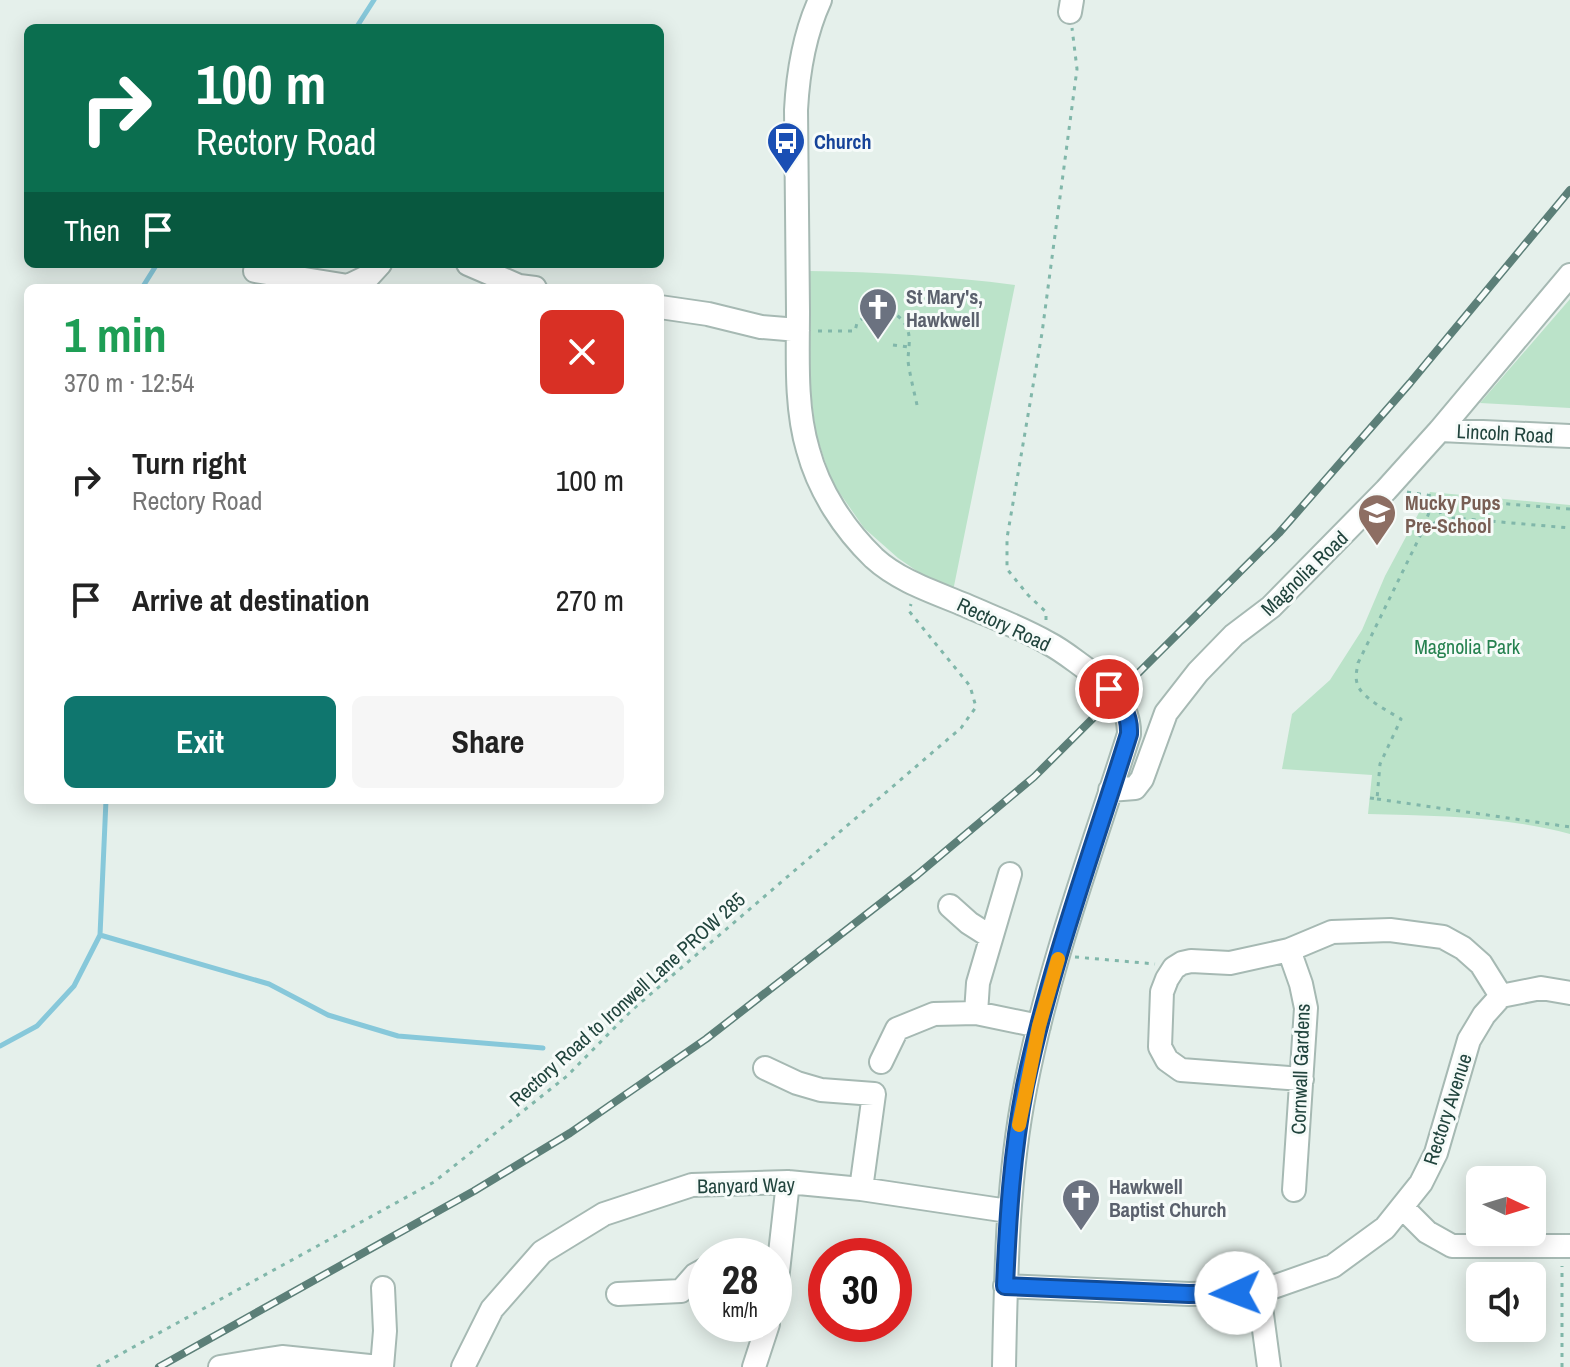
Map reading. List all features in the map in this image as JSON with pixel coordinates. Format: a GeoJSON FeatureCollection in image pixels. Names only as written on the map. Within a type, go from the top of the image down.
{"type":"FeatureCollection","features":[{"type":"Feature","properties":{"kind":"street","name":"Rectory Road"},"geometry":{"type":"LineString","coordinates":[[820,0],[804,45],[796,110],[799,376],[803,428],[817,475],[830,502],[859,543],[892,572],[1043,640],[1097,677],[1125,710],[1129,725],[1129,734],[1059,954],[1025,1088],[1008,1211],[1004,1367]]}},
{"type":"Feature","properties":{"kind":"street"},"geometry":{"type":"LineString","coordinates":[[352,284],[369,276],[376,268]]}},
{"type":"Feature","properties":{"kind":"street"},"geometry":{"type":"LineString","coordinates":[[477,268],[514,284]]}},
{"type":"Feature","properties":{"kind":"street"},"geometry":{"type":"LineString","coordinates":[[255,271],[336,284]]}},
{"type":"Feature","properties":{"kind":"street","name":"Magnolia Road"},"geometry":{"type":"LineString","coordinates":[[1110,790],[1135,788],[1142,779],[1166,713],[1198,672],[1234,635],[1271,607],[1386,490],[1570,275]]}},
{"type":"Feature","properties":{"kind":"street"},"geometry":{"type":"LineString","coordinates":[[664,308],[761,327],[798,330]]}},
{"type":"Feature","properties":{"kind":"street","name":"Lincoln Road"},"geometry":{"type":"LineString","coordinates":[[1440,430],[1570,436]]}},
{"type":"Feature","properties":{"kind":"street"},"geometry":{"type":"LineString","coordinates":[[976,1013],[978,983],[1010,874]]}},
{"type":"Feature","properties":{"kind":"street"},"geometry":{"type":"LineString","coordinates":[[950,906],[991,937]]}},
{"type":"Feature","properties":{"kind":"street"},"geometry":{"type":"LineString","coordinates":[[1302,1079],[1181,1070],[1167,1060],[1160,1047],[1162,992],[1174,968],[1191,961],[1230,963],[1289,950],[1332,932],[1390,930],[1443,937],[1463,948],[1481,964],[1501,996],[1541,988],[1570,993]]}},
{"type":"Feature","properties":{"kind":"street","name":"Cornwall Gardens"},"geometry":{"type":"LineString","coordinates":[[1289,950],[1306,1008],[1294,1190]]}},
{"type":"Feature","properties":{"kind":"street","name":"Rectory Avenue"},"geometry":{"type":"LineString","coordinates":[[1005,1286],[1189,1294],[1259,1292],[1333,1266],[1385,1228],[1421,1183],[1436,1153],[1469,1040],[1484,1015],[1501,996]]}},
{"type":"Feature","properties":{"kind":"street"},"geometry":{"type":"LineString","coordinates":[[881,1062],[897,1029],[934,1014],[976,1013],[1039,1026]]}},
{"type":"Feature","properties":{"kind":"street"},"geometry":{"type":"LineString","coordinates":[[765,1068],[821,1090],[874,1094],[861,1189]]}},
{"type":"Feature","properties":{"kind":"street"},"geometry":{"type":"LineString","coordinates":[[781,1238],[788,1182]]}},
{"type":"Feature","properties":{"kind":"street","name":"Banyard Way"},"geometry":{"type":"LineString","coordinates":[[463,1367],[492,1309],[542,1252],[604,1214],[692,1185],[788,1182],[861,1189],[1008,1211]]}},
{"type":"Feature","properties":{"kind":"street"},"geometry":{"type":"LineString","coordinates":[[1402,1207],[1427,1232],[1452,1246],[1566,1246]]}},
{"type":"Feature","properties":{"kind":"street"},"geometry":{"type":"LineString","coordinates":[[618,1294],[681,1291],[688,1283]]}},
{"type":"Feature","properties":{"kind":"street"},"geometry":{"type":"LineString","coordinates":[[220,1367],[282,1357],[380,1367],[385,1331],[383,1288]]}},
{"type":"Feature","properties":{"kind":"street"},"geometry":{"type":"LineString","coordinates":[[1259,1292],[1269,1367]]}},
{"type":"Feature","properties":{"kind":"street"},"geometry":{"type":"LineString","coordinates":[[754,1367],[762,1342]]}},
{"type":"Feature","properties":{"kind":"path"},"geometry":{"type":"LineString","coordinates":[[1043,640],[1046,612],[1007,569],[1007,538],[1042,333],[1077,69],[1071,6]]}},
{"type":"Feature","properties":{"kind":"path"},"geometry":{"type":"LineString","coordinates":[[798,330],[855,331],[857,323],[869,314],[885,310],[902,318],[907,326],[910,375],[917,405]]}},
{"type":"Feature","properties":{"kind":"path"},"geometry":{"type":"LineString","coordinates":[[893,345],[908,347]]}},
{"type":"Feature","properties":{"kind":"path"},"geometry":{"type":"LineString","coordinates":[[1386,490],[1434,498],[1570,509]]}},
{"type":"Feature","properties":{"kind":"path"},"geometry":{"type":"LineString","coordinates":[[1434,498],[1443,519]]}},
{"type":"Feature","properties":{"kind":"path"},"geometry":{"type":"LineString","coordinates":[[1377,799],[1380,764],[1401,719],[1365,696],[1357,686],[1358,663],[1424,528],[1434,498]]}},
{"type":"Feature","properties":{"kind":"path"},"geometry":{"type":"LineString","coordinates":[[1424,528],[1443,519],[1455,518],[1570,528]]}},
{"type":"Feature","properties":{"kind":"path","name":"Rectory Road to Ironwell Lane PROW 285"},"geometry":{"type":"LineString","coordinates":[[97,1367],[434,1182],[567,1076],[632,1010],[961,728],[976,707],[970,686],[909,611],[915,584]]}},
{"type":"Feature","properties":{"kind":"path"},"geometry":{"type":"LineString","coordinates":[[1370,798],[1570,827]]}},
{"type":"Feature","properties":{"kind":"path"},"geometry":{"type":"LineString","coordinates":[[1059,954],[1174,968]]}},
{"type":"Feature","properties":{"kind":"path"},"geometry":{"type":"LineString","coordinates":[[1562,1367],[1566,1246]]}},
{"type":"Feature","properties":{"kind":"green space"},"geometry":{"type":"Polygon","coordinates":[[[809,271],[912,275],[1015,285],[953,591],[940,587],[898,558],[864,528],[832,482],[816,434],[808,369],[809,271]]]}},
{"type":"Feature","properties":{"kind":"green space"},"geometry":{"type":"Polygon","coordinates":[[[1570,299],[1570,408],[1480,403],[1570,299]]]}},
{"type":"Feature","properties":{"kind":"green space","name":"Magnolia Park"},"geometry":{"type":"Polygon","coordinates":[[[1430,492],[1570,505],[1570,834],[1495,820],[1368,814],[1372,775],[1282,769],[1292,714],[1330,680],[1362,630],[1385,576],[1430,492]]]}},
{"type":"Feature","properties":{"kind":"waterway"},"geometry":{"type":"LineString","coordinates":[[359,24],[374,0]]}},
{"type":"Feature","properties":{"kind":"waterway"},"geometry":{"type":"LineString","coordinates":[[144,284],[154,268]]}},
{"type":"Feature","properties":{"kind":"waterway"},"geometry":{"type":"LineString","coordinates":[[0,1046],[37,1026],[74,986],[100,935],[106,804]]}},
{"type":"Feature","properties":{"kind":"waterway"},"geometry":{"type":"LineString","coordinates":[[100,935],[269,984],[328,1015],[398,1036],[543,1048]]}},
{"type":"Feature","properties":{"kind":"railway"},"geometry":{"type":"LineString","coordinates":[[159,1367],[474,1191],[570,1133],[706,1039],[917,875],[1034,777],[1279,533],[1410,383],[1570,190]]}},
{"type":"Feature","properties":{"kind":"slow traffic"},"geometry":{"type":"LineString","coordinates":[[1019,1125],[1039,1026],[1058,959]]}},
{"type":"Feature","properties":{"kind":"place","name":"Church"},"geometry":{"type":"Point","coordinates":[786,175]}},
{"type":"Feature","properties":{"kind":"place","name":"St Mary's, Hawkwell"},"geometry":{"type":"Point","coordinates":[878,341]}},
{"type":"Feature","properties":{"kind":"place","name":"Mucky Pups Pre-School"},"geometry":{"type":"Point","coordinates":[1377,547]}},
{"type":"Feature","properties":{"kind":"place","name":"Hawkwell Baptist Church"},"geometry":{"type":"Point","coordinates":[1081,1232]}},
{"type":"Feature","properties":{"kind":"route"},"geometry":{"type":"LineString","coordinates":[[1109,689],[1125,710],[1129,734],[1059,954],[1025,1088],[1014,1151],[1005,1286],[1189,1294],[1236,1293]]}}]}
